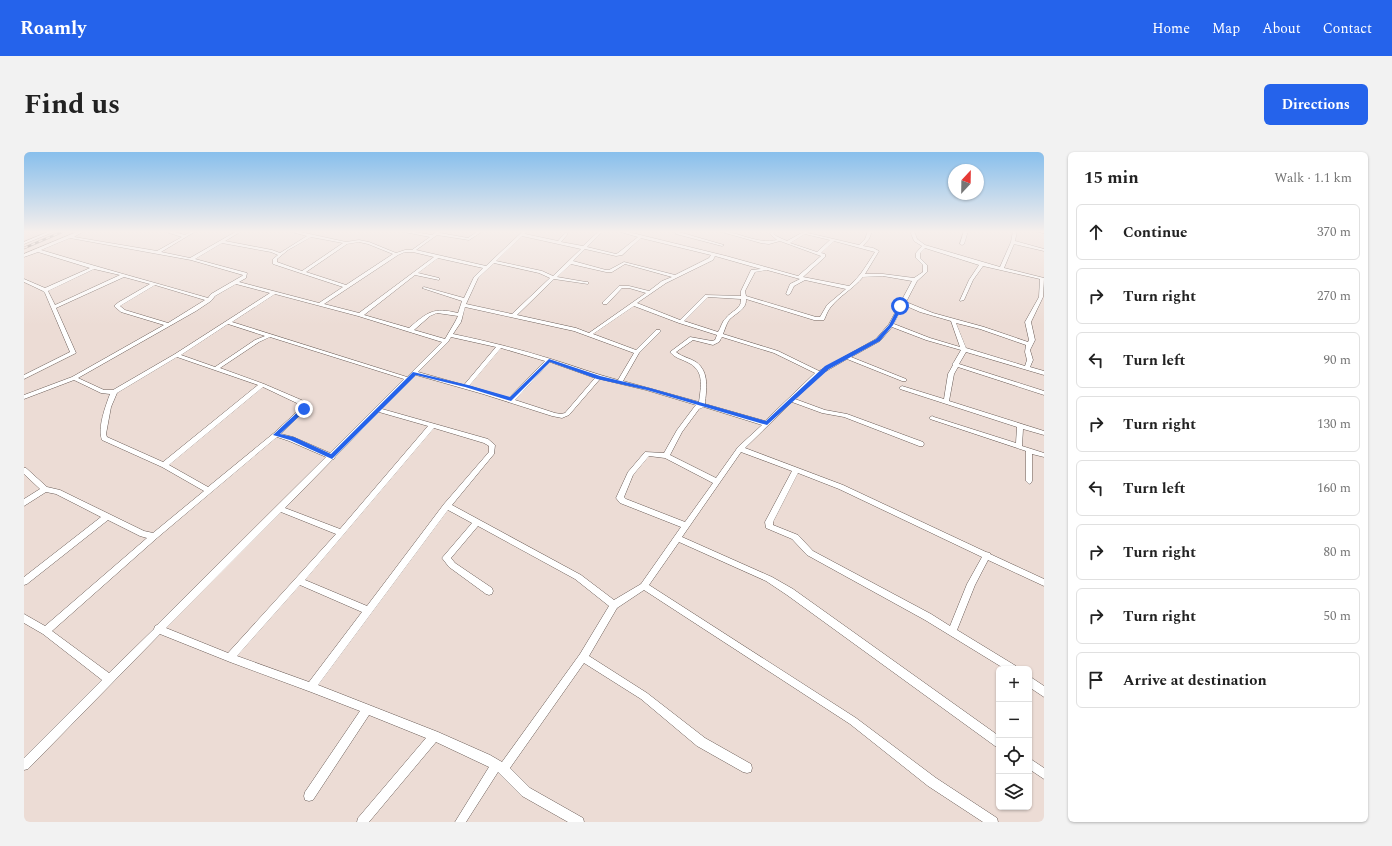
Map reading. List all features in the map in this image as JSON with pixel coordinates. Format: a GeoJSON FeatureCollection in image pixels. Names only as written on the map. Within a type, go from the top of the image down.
{"type":"FeatureCollection","features":[{"type":"Feature","properties":{"kind":"street"},"geometry":{"type":"LineString","coordinates":[[75,262],[209,300]]}},
{"type":"Feature","properties":{"kind":"street"},"geometry":{"type":"LineString","coordinates":[[24,397],[74,378],[167,324],[181,318],[209,300],[213,295],[244,277],[246,274],[200,262]]}},
{"type":"Feature","properties":{"kind":"street"},"geometry":{"type":"LineString","coordinates":[[275,262],[346,287]]}},
{"type":"Feature","properties":{"kind":"street"},"geometry":{"type":"LineString","coordinates":[[303,272],[317,262]]}},
{"type":"Feature","properties":{"kind":"street"},"geometry":{"type":"LineString","coordinates":[[319,305],[383,262]]}},
{"type":"Feature","properties":{"kind":"street"},"geometry":{"type":"LineString","coordinates":[[360,316],[429,262]]}},
{"type":"Feature","properties":{"kind":"street"},"geometry":{"type":"LineString","coordinates":[[462,262],[486,267]]}},
{"type":"Feature","properties":{"kind":"street"},"geometry":{"type":"LineString","coordinates":[[24,765],[158,629],[281,509],[448,338],[458,322],[476,277],[491,262]]}},
{"type":"Feature","properties":{"kind":"street"},"geometry":{"type":"LineString","coordinates":[[498,262],[540,272],[554,278],[586,283]]}},
{"type":"Feature","properties":{"kind":"street"},"geometry":{"type":"LineString","coordinates":[[514,315],[570,262]]}},
{"type":"Feature","properties":{"kind":"street"},"geometry":{"type":"LineString","coordinates":[[571,262],[606,271],[610,271],[624,263],[675,276]]}},
{"type":"Feature","properties":{"kind":"street"},"geometry":{"type":"LineString","coordinates":[[589,335],[649,292],[675,276],[704,262]]}},
{"type":"Feature","properties":{"kind":"street"},"geometry":{"type":"LineString","coordinates":[[739,262],[801,278],[850,288]]}},
{"type":"Feature","properties":{"kind":"street"},"geometry":{"type":"LineString","coordinates":[[788,294],[792,285],[817,262]]}},
{"type":"Feature","properties":{"kind":"street"},"geometry":{"type":"LineString","coordinates":[[681,322],[707,296],[744,297],[822,319],[831,303],[850,288],[862,276],[872,262]]}},
{"type":"Feature","properties":{"kind":"street"},"geometry":{"type":"LineString","coordinates":[[460,822],[583,657],[614,605],[644,586],[740,449],[820,373],[832,364],[878,340],[891,325],[914,280],[925,272],[925,265],[922,262]]}},
{"type":"Feature","properties":{"kind":"street"},"geometry":{"type":"LineString","coordinates":[[976,262],[1043,279],[1041,297],[1028,322],[1032,340],[1027,354],[1030,360],[1027,368]]}},
{"type":"Feature","properties":{"kind":"street"},"geometry":{"type":"LineString","coordinates":[[1001,269],[1004,262]]}},
{"type":"Feature","properties":{"kind":"street"},"geometry":{"type":"LineString","coordinates":[[962,300],[971,280],[982,264]]}},
{"type":"Feature","properties":{"kind":"street"},"geometry":{"type":"LineString","coordinates":[[44,290],[94,268]]}},
{"type":"Feature","properties":{"kind":"street"},"geometry":{"type":"LineString","coordinates":[[702,406],[704,382],[702,370],[691,361],[675,355],[673,352],[692,338],[716,343],[727,319],[741,308],[744,303],[743,291],[753,272],[767,270]]}},
{"type":"Feature","properties":{"kind":"street"},"geometry":{"type":"LineString","coordinates":[[876,272],[883,275]]}},
{"type":"Feature","properties":{"kind":"street"},"geometry":{"type":"LineString","coordinates":[[414,273],[437,279]]}},
{"type":"Feature","properties":{"kind":"street"},"geometry":{"type":"LineString","coordinates":[[54,307],[124,275]]}},
{"type":"Feature","properties":{"kind":"street"},"geometry":{"type":"LineString","coordinates":[[862,276],[883,275],[914,280]]}},
{"type":"Feature","properties":{"kind":"street"},"geometry":{"type":"LineString","coordinates":[[24,280],[44,290],[54,307],[73,353],[24,377]]}},
{"type":"Feature","properties":{"kind":"street"},"geometry":{"type":"LineString","coordinates":[[235,282],[410,330],[448,338],[500,346],[549,360],[599,377],[648,389],[767,424]]}},
{"type":"Feature","properties":{"kind":"street"},"geometry":{"type":"LineString","coordinates":[[154,284],[117,306],[123,311],[167,324]]}},
{"type":"Feature","properties":{"kind":"street"},"geometry":{"type":"LineString","coordinates":[[605,303],[621,287],[629,287],[649,292]]}},
{"type":"Feature","properties":{"kind":"street"},"geometry":{"type":"LineString","coordinates":[[424,288],[499,313],[514,315],[589,335],[637,352]]}},
{"type":"Feature","properties":{"kind":"street"},"geometry":{"type":"LineString","coordinates":[[74,378],[103,392],[114,392],[177,355],[273,293]]}},
{"type":"Feature","properties":{"kind":"street"},"geometry":{"type":"LineString","coordinates":[[903,302],[912,307],[953,321],[984,329],[1030,344]]}},
{"type":"Feature","properties":{"kind":"street"},"geometry":{"type":"LineString","coordinates":[[634,304],[681,322],[776,352],[820,373]]}},
{"type":"Feature","properties":{"kind":"street"},"geometry":{"type":"LineString","coordinates":[[410,330],[431,312],[444,311],[461,315]]}},
{"type":"Feature","properties":{"kind":"street"},"geometry":{"type":"LineString","coordinates":[[953,321],[964,350]]}},
{"type":"Feature","properties":{"kind":"street"},"geometry":{"type":"LineString","coordinates":[[227,322],[409,379]]}},
{"type":"Feature","properties":{"kind":"street"},"geometry":{"type":"LineString","coordinates":[[891,325],[964,350],[1044,373]]}},
{"type":"Feature","properties":{"kind":"street"},"geometry":{"type":"LineString","coordinates":[[620,382],[637,352],[658,332]]}},
{"type":"Feature","properties":{"kind":"street"},"geometry":{"type":"LineString","coordinates":[[215,369],[257,341],[268,336]]}},
{"type":"Feature","properties":{"kind":"street"},"geometry":{"type":"LineString","coordinates":[[466,386],[500,346]]}},
{"type":"Feature","properties":{"kind":"street"},"geometry":{"type":"LineString","coordinates":[[946,402],[951,374],[955,364],[964,350]]}},
{"type":"Feature","properties":{"kind":"street"},"geometry":{"type":"LineString","coordinates":[[46,631],[154,536],[276,435],[306,406],[304,403],[262,385],[177,355]]}},
{"type":"Feature","properties":{"kind":"street"},"geometry":{"type":"LineString","coordinates":[[846,358],[904,380]]}},
{"type":"Feature","properties":{"kind":"street"},"geometry":{"type":"LineString","coordinates":[[511,400],[549,360]]}},
{"type":"Feature","properties":{"kind":"street"},"geometry":{"type":"LineString","coordinates":[[955,364],[1044,393]]}},
{"type":"Feature","properties":{"kind":"street"},"geometry":{"type":"LineString","coordinates":[[415,373],[466,386],[554,415],[562,416],[567,414],[599,377]]}},
{"type":"Feature","properties":{"kind":"street"},"geometry":{"type":"LineString","coordinates":[[164,465],[262,385]]}},
{"type":"Feature","properties":{"kind":"street"},"geometry":{"type":"LineString","coordinates":[[902,388],[1044,433]]}},
{"type":"Feature","properties":{"kind":"street"},"geometry":{"type":"LineString","coordinates":[[114,392],[108,407],[103,434],[104,438],[107,441],[164,465],[209,491]]}},
{"type":"Feature","properties":{"kind":"street"},"geometry":{"type":"LineString","coordinates":[[792,400],[824,412],[845,415],[921,444]]}},
{"type":"Feature","properties":{"kind":"street"},"geometry":{"type":"LineString","coordinates":[[666,456],[679,431],[697,407],[702,406]]}},
{"type":"Feature","properties":{"kind":"street"},"geometry":{"type":"LineString","coordinates":[[312,687],[446,506],[492,452],[492,445],[486,441],[379,410]]}},
{"type":"Feature","properties":{"kind":"street"},"geometry":{"type":"LineString","coordinates":[[932,418],[1044,455]]}},
{"type":"Feature","properties":{"kind":"street"},"geometry":{"type":"LineString","coordinates":[[230,658],[341,533],[433,425]]}},
{"type":"Feature","properties":{"kind":"street"},"geometry":{"type":"LineString","coordinates":[[1019,447],[1020,426]]}},
{"type":"Feature","properties":{"kind":"street"},"geometry":{"type":"LineString","coordinates":[[276,435],[292,439],[332,457]]}},
{"type":"Feature","properties":{"kind":"street"},"geometry":{"type":"LineString","coordinates":[[740,449],[841,487],[1044,583]]}},
{"type":"Feature","properties":{"kind":"street"},"geometry":{"type":"LineString","coordinates":[[1029,451],[1029,481]]}},
{"type":"Feature","properties":{"kind":"street"},"geometry":{"type":"LineString","coordinates":[[686,526],[623,501],[620,498],[630,474],[647,454],[666,456],[717,482]]}},
{"type":"Feature","properties":{"kind":"street"},"geometry":{"type":"LineString","coordinates":[[24,470],[45,488],[58,492],[143,534],[154,536]]}},
{"type":"Feature","properties":{"kind":"street"},"geometry":{"type":"LineString","coordinates":[[796,471],[769,522],[769,526],[773,529],[795,536],[810,553],[952,631],[1008,666]]}},
{"type":"Feature","properties":{"kind":"street"},"geometry":{"type":"LineString","coordinates":[[24,503],[45,488]]}},
{"type":"Feature","properties":{"kind":"street"},"geometry":{"type":"LineString","coordinates":[[446,506],[567,570],[614,605]]}},
{"type":"Feature","properties":{"kind":"street"},"geometry":{"type":"LineString","coordinates":[[281,509],[341,533]]}},
{"type":"Feature","properties":{"kind":"street"},"geometry":{"type":"LineString","coordinates":[[24,582],[106,517]]}},
{"type":"Feature","properties":{"kind":"street"},"geometry":{"type":"LineString","coordinates":[[477,522],[446,558],[452,565],[489,592]]}},
{"type":"Feature","properties":{"kind":"street"},"geometry":{"type":"LineString","coordinates":[[143,534],[147,542]]}},
{"type":"Feature","properties":{"kind":"street"},"geometry":{"type":"LineString","coordinates":[[678,538],[769,579],[790,592],[996,740]]}},
{"type":"Feature","properties":{"kind":"street"},"geometry":{"type":"LineString","coordinates":[[952,631],[971,584],[987,555]]}},
{"type":"Feature","properties":{"kind":"street"},"geometry":{"type":"LineString","coordinates":[[299,580],[369,611]]}},
{"type":"Feature","properties":{"kind":"street"},"geometry":{"type":"LineString","coordinates":[[644,586],[853,721],[932,782],[993,822]]}},
{"type":"Feature","properties":{"kind":"street"},"geometry":{"type":"LineString","coordinates":[[24,618],[46,631],[109,679]]}},
{"type":"Feature","properties":{"kind":"street"},"geometry":{"type":"LineString","coordinates":[[158,629],[230,658],[312,687],[434,736],[486,759],[499,768],[526,792],[579,822]]}},
{"type":"Feature","properties":{"kind":"street"},"geometry":{"type":"LineString","coordinates":[[583,657],[644,696],[701,742],[747,768]]}},
{"type":"Feature","properties":{"kind":"street"},"geometry":{"type":"LineString","coordinates":[[1032,683],[1044,692]]}},
{"type":"Feature","properties":{"kind":"street"},"geometry":{"type":"LineString","coordinates":[[309,796],[367,709]]}},
{"type":"Feature","properties":{"kind":"street"},"geometry":{"type":"LineString","coordinates":[[362,822],[434,736]]}},
{"type":"Feature","properties":{"kind":"street"},"geometry":{"type":"LineString","coordinates":[[1032,765],[1044,774]]}},
{"type":"Feature","properties":{"kind":"route"},"geometry":{"type":"LineString","coordinates":[[304,409],[276,435],[292,439],[332,457],[415,373],[466,386],[511,400],[549,360],[599,377],[648,389],[767,424],[820,373],[832,364],[878,340],[891,325],[900,306]]}}]}
